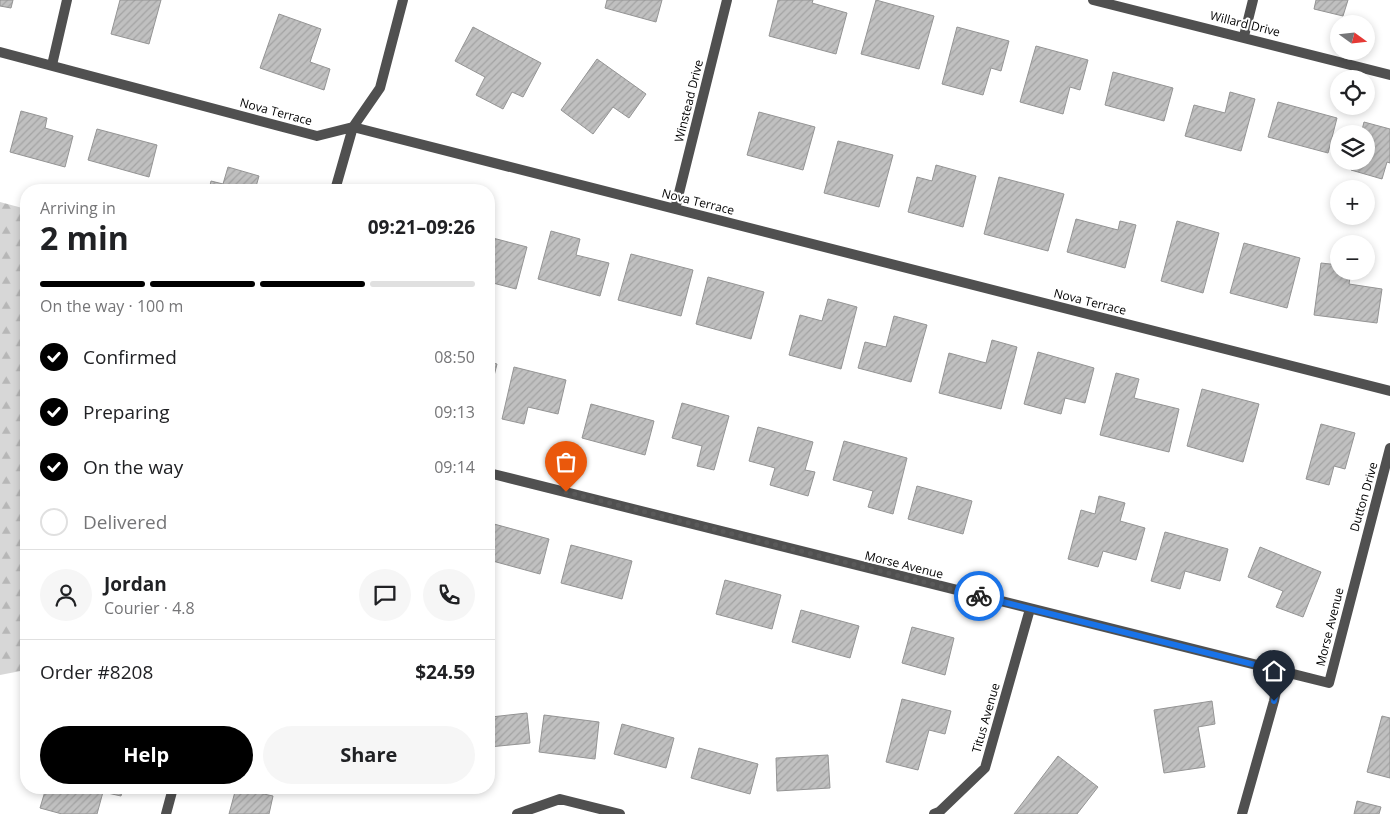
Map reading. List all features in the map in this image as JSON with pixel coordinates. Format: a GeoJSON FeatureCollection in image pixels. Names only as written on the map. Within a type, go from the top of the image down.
{"type":"FeatureCollection","features":[{"type":"Feature","properties":{"kind":"street"},"geometry":{"type":"LineString","coordinates":[[52,65],[68,0]]}},
{"type":"Feature","properties":{"kind":"street"},"geometry":{"type":"LineString","coordinates":[[337,184],[353,128],[380,88],[403,0]]}},
{"type":"Feature","properties":{"kind":"street","name":"Winstead Drive"},"geometry":{"type":"LineString","coordinates":[[675,209],[727,0]]}},
{"type":"Feature","properties":{"kind":"street","name":"Willard Drive"},"geometry":{"type":"LineString","coordinates":[[1093,0],[1244,36],[1390,75]]}},
{"type":"Feature","properties":{"kind":"street"},"geometry":{"type":"LineString","coordinates":[[1244,36],[1253,0]]}},
{"type":"Feature","properties":{"kind":"street","name":"Nova Terrace"},"geometry":{"type":"LineString","coordinates":[[0,52],[317,136],[353,128],[1390,391]]}},
{"type":"Feature","properties":{"kind":"street","name":"Dutton Drive"},"geometry":{"type":"LineString","coordinates":[[1361,552],[1390,448]]}},
{"type":"Feature","properties":{"kind":"street","name":"Morse Avenue"},"geometry":{"type":"LineString","coordinates":[[495,475],[1329,683],[1361,552]]}},
{"type":"Feature","properties":{"kind":"street","name":"Titus Avenue"},"geometry":{"type":"LineString","coordinates":[[934,814],[940,812],[985,768],[1030,609]]}},
{"type":"Feature","properties":{"kind":"street"},"geometry":{"type":"LineString","coordinates":[[1242,814],[1274,701],[1280,671]]}},
{"type":"Feature","properties":{"kind":"street"},"geometry":{"type":"LineString","coordinates":[[166,814],[171,794]]}},
{"type":"Feature","properties":{"kind":"street"},"geometry":{"type":"LineString","coordinates":[[517,814],[560,800],[620,814]]}},
{"type":"Feature","properties":{"kind":"green space"},"geometry":{"type":"Polygon","coordinates":[[[0,202],[20,207],[20,671],[0,675],[0,202]]]}},
{"type":"Feature","properties":{"kind":"building"},"geometry":{"type":"Polygon","coordinates":[[[0,0],[13,0],[11,8],[0,6],[0,0]]]}},
{"type":"Feature","properties":{"kind":"building"},"geometry":{"type":"Polygon","coordinates":[[[120,0],[161,0],[149,44],[111,34],[120,0]]]}},
{"type":"Feature","properties":{"kind":"building"},"geometry":{"type":"Polygon","coordinates":[[[607,0],[662,0],[656,22],[605,8],[607,0]]]}},
{"type":"Feature","properties":{"kind":"building"},"geometry":{"type":"Polygon","coordinates":[[[778,0],[813,0],[812,3],[847,13],[836,54],[769,36],[778,0]]]}},
{"type":"Feature","properties":{"kind":"building"},"geometry":{"type":"Polygon","coordinates":[[[876,0],[934,16],[919,69],[861,54],[876,0]]]}},
{"type":"Feature","properties":{"kind":"building"},"geometry":{"type":"Polygon","coordinates":[[[1316,0],[1348,0],[1343,15],[1314,9],[1316,0]]]}},
{"type":"Feature","properties":{"kind":"building"},"geometry":{"type":"Polygon","coordinates":[[[279,14],[321,29],[310,62],[330,69],[324,90],[260,68],[279,14]]]}},
{"type":"Feature","properties":{"kind":"building"},"geometry":{"type":"Polygon","coordinates":[[[473,27],[541,63],[523,97],[512,92],[503,109],[476,95],[485,77],[455,61],[473,27]]]}},
{"type":"Feature","properties":{"kind":"building"},"geometry":{"type":"Polygon","coordinates":[[[957,27],[1009,41],[1001,71],[991,68],[983,95],[942,84],[957,27]]]}},
{"type":"Feature","properties":{"kind":"building"},"geometry":{"type":"Polygon","coordinates":[[[1036,46],[1088,60],[1080,90],[1070,87],[1063,114],[1020,102],[1036,46]]]}},
{"type":"Feature","properties":{"kind":"building"},"geometry":{"type":"Polygon","coordinates":[[[597,59],[646,94],[629,118],[613,107],[593,134],[561,110],[597,59]]]}},
{"type":"Feature","properties":{"kind":"building"},"geometry":{"type":"Polygon","coordinates":[[[1113,72],[1173,88],[1164,121],[1105,105],[1113,72]]]}},
{"type":"Feature","properties":{"kind":"building"},"geometry":{"type":"Polygon","coordinates":[[[1230,92],[1255,99],[1241,151],[1185,136],[1194,105],[1225,113],[1230,92]]]}},
{"type":"Feature","properties":{"kind":"building"},"geometry":{"type":"Polygon","coordinates":[[[1278,102],[1337,118],[1335,125],[1330,125],[1328,153],[1268,137],[1278,102]]]}},
{"type":"Feature","properties":{"kind":"building"},"geometry":{"type":"Polygon","coordinates":[[[21,111],[47,118],[45,128],[73,136],[65,167],[10,152],[21,111]]]}},
{"type":"Feature","properties":{"kind":"building"},"geometry":{"type":"Polygon","coordinates":[[[759,112],[815,127],[803,170],[747,155],[759,112]]]}},
{"type":"Feature","properties":{"kind":"building"},"geometry":{"type":"Polygon","coordinates":[[[1364,122],[1390,129],[1390,163],[1387,162],[1382,179],[1351,170],[1375,170],[1375,125],[1363,125],[1364,122]]]}},
{"type":"Feature","properties":{"kind":"building"},"geometry":{"type":"Polygon","coordinates":[[[97,129],[157,145],[149,177],[88,160],[97,129]]]}},
{"type":"Feature","properties":{"kind":"building"},"geometry":{"type":"Polygon","coordinates":[[[838,141],[893,155],[879,207],[824,193],[838,141]]]}},
{"type":"Feature","properties":{"kind":"building"},"geometry":{"type":"Polygon","coordinates":[[[936,165],[976,176],[963,227],[908,212],[917,177],[932,181],[936,165]]]}},
{"type":"Feature","properties":{"kind":"building"},"geometry":{"type":"Polygon","coordinates":[[[228,167],[259,176],[257,184],[223,184],[228,167]]]}},
{"type":"Feature","properties":{"kind":"building"},"geometry":{"type":"Polygon","coordinates":[[[999,177],[1064,194],[1048,251],[984,234],[999,177]]]}},
{"type":"Feature","properties":{"kind":"building"},"geometry":{"type":"Polygon","coordinates":[[[211,181],[223,184],[210,184],[211,181]]]}},
{"type":"Feature","properties":{"kind":"building"},"geometry":{"type":"Polygon","coordinates":[[[1076,219],[1118,230],[1120,221],[1136,225],[1125,268],[1067,252],[1076,219]]]}},
{"type":"Feature","properties":{"kind":"building"},"geometry":{"type":"Polygon","coordinates":[[[1177,221],[1219,233],[1203,293],[1161,281],[1177,221]]]}},
{"type":"Feature","properties":{"kind":"building"},"geometry":{"type":"Polygon","coordinates":[[[551,231],[580,239],[576,255],[609,263],[600,296],[538,279],[551,231]]]}},
{"type":"Feature","properties":{"kind":"building"},"geometry":{"type":"Polygon","coordinates":[[[495,239],[527,247],[516,289],[495,284],[495,239]]]}},
{"type":"Feature","properties":{"kind":"building"},"geometry":{"type":"Polygon","coordinates":[[[1244,243],[1300,258],[1287,308],[1230,293],[1244,243]]]}},
{"type":"Feature","properties":{"kind":"building"},"geometry":{"type":"Polygon","coordinates":[[[631,254],[693,270],[681,316],[618,300],[631,254]]]}},
{"type":"Feature","properties":{"kind":"building"},"geometry":{"type":"Polygon","coordinates":[[[1321,263],[1330,264],[1330,280],[1350,280],[1349,284],[1382,289],[1377,323],[1314,315],[1321,263]]]}},
{"type":"Feature","properties":{"kind":"building"},"geometry":{"type":"Polygon","coordinates":[[[708,277],[764,292],[751,339],[696,324],[708,277]]]}},
{"type":"Feature","properties":{"kind":"building"},"geometry":{"type":"Polygon","coordinates":[[[828,299],[857,307],[841,369],[789,355],[800,315],[822,321],[828,299]]]}},
{"type":"Feature","properties":{"kind":"building"},"geometry":{"type":"Polygon","coordinates":[[[894,316],[927,325],[911,382],[858,368],[865,342],[886,347],[894,316]]]}},
{"type":"Feature","properties":{"kind":"building"},"geometry":{"type":"Polygon","coordinates":[[[992,340],[1017,347],[1001,409],[939,393],[949,353],[986,363],[992,340]]]}},
{"type":"Feature","properties":{"kind":"building"},"geometry":{"type":"Polygon","coordinates":[[[1038,352],[1094,368],[1085,403],[1065,398],[1061,414],[1024,404],[1038,352]]]}},
{"type":"Feature","properties":{"kind":"building"},"geometry":{"type":"Polygon","coordinates":[[[514,367],[566,380],[558,414],[528,407],[524,424],[502,419],[514,367]]]}},
{"type":"Feature","properties":{"kind":"building"},"geometry":{"type":"Polygon","coordinates":[[[1116,373],[1139,379],[1134,398],[1179,409],[1169,452],[1100,435],[1116,373]]]}},
{"type":"Feature","properties":{"kind":"building"},"geometry":{"type":"Polygon","coordinates":[[[1202,389],[1259,404],[1243,462],[1187,446],[1202,389]]]}},
{"type":"Feature","properties":{"kind":"building"},"geometry":{"type":"Polygon","coordinates":[[[682,403],[729,416],[714,470],[697,466],[702,446],[672,438],[682,403]]]}},
{"type":"Feature","properties":{"kind":"building"},"geometry":{"type":"Polygon","coordinates":[[[591,404],[654,421],[645,455],[582,438],[591,404]]]}},
{"type":"Feature","properties":{"kind":"building"},"geometry":{"type":"Polygon","coordinates":[[[1321,424],[1355,433],[1345,469],[1334,466],[1329,485],[1306,479],[1321,424]]]}},
{"type":"Feature","properties":{"kind":"building"},"geometry":{"type":"Polygon","coordinates":[[[758,427],[813,442],[805,470],[815,472],[808,496],[770,485],[775,468],[749,461],[758,427]]]}},
{"type":"Feature","properties":{"kind":"building"},"geometry":{"type":"Polygon","coordinates":[[[844,441],[907,458],[893,514],[868,507],[873,491],[833,480],[844,441]]]}},
{"type":"Feature","properties":{"kind":"building"},"geometry":{"type":"Polygon","coordinates":[[[917,486],[972,501],[963,534],[908,519],[917,486]]]}},
{"type":"Feature","properties":{"kind":"building"},"geometry":{"type":"Polygon","coordinates":[[[1099,496],[1125,503],[1120,521],[1145,528],[1136,560],[1103,551],[1098,567],[1068,559],[1081,510],[1095,514],[1099,496]]]}},
{"type":"Feature","properties":{"kind":"building"},"geometry":{"type":"Polygon","coordinates":[[[495,524],[549,539],[540,574],[495,562],[495,524]]]}},
{"type":"Feature","properties":{"kind":"building"},"geometry":{"type":"Polygon","coordinates":[[[1165,532],[1228,549],[1220,581],[1185,571],[1180,589],[1151,581],[1165,532]]]}},
{"type":"Feature","properties":{"kind":"building"},"geometry":{"type":"Polygon","coordinates":[[[571,545],[632,561],[622,599],[561,583],[571,545]]]}},
{"type":"Feature","properties":{"kind":"building"},"geometry":{"type":"Polygon","coordinates":[[[1260,547],[1321,572],[1303,617],[1276,607],[1283,591],[1248,577],[1260,547]]]}},
{"type":"Feature","properties":{"kind":"building"},"geometry":{"type":"Polygon","coordinates":[[[725,580],[781,595],[772,629],[716,614],[725,580]]]}},
{"type":"Feature","properties":{"kind":"building"},"geometry":{"type":"Polygon","coordinates":[[[801,610],[859,626],[850,658],[792,642],[801,610]]]}},
{"type":"Feature","properties":{"kind":"building"},"geometry":{"type":"Polygon","coordinates":[[[912,627],[954,638],[945,675],[902,663],[912,627]]]}},
{"type":"Feature","properties":{"kind":"building"},"geometry":{"type":"Polygon","coordinates":[[[902,699],[951,711],[945,734],[929,730],[918,770],[886,762],[902,699]]]}},
{"type":"Feature","properties":{"kind":"building"},"geometry":{"type":"Polygon","coordinates":[[[1212,701],[1215,724],[1198,727],[1205,767],[1164,773],[1154,710],[1212,701]]]}},
{"type":"Feature","properties":{"kind":"building"},"geometry":{"type":"Polygon","coordinates":[[[527,713],[530,743],[495,746],[495,717],[527,713]]]}},
{"type":"Feature","properties":{"kind":"building"},"geometry":{"type":"Polygon","coordinates":[[[544,715],[599,722],[595,759],[539,752],[544,715]]]}},
{"type":"Feature","properties":{"kind":"building"},"geometry":{"type":"Polygon","coordinates":[[[1382,716],[1390,718],[1390,778],[1367,772],[1382,716]]]}},
{"type":"Feature","properties":{"kind":"building"},"geometry":{"type":"Polygon","coordinates":[[[622,724],[674,738],[666,768],[614,754],[622,724]]]}},
{"type":"Feature","properties":{"kind":"building"},"geometry":{"type":"Polygon","coordinates":[[[699,748],[758,764],[750,794],[691,778],[699,748]]]}},
{"type":"Feature","properties":{"kind":"building"},"geometry":{"type":"Polygon","coordinates":[[[828,755],[830,788],[777,791],[776,758],[828,755]]]}},
{"type":"Feature","properties":{"kind":"building"},"geometry":{"type":"Polygon","coordinates":[[[1058,756],[1098,787],[1077,814],[1014,814],[1058,756]]]}},
{"type":"Feature","properties":{"kind":"building"},"geometry":{"type":"Polygon","coordinates":[[[44,794],[102,794],[97,814],[62,814],[40,808],[44,794]]]}},
{"type":"Feature","properties":{"kind":"building"},"geometry":{"type":"Polygon","coordinates":[[[234,794],[264,794],[273,796],[269,814],[229,814],[234,794]]]}},
{"type":"Feature","properties":{"kind":"building"},"geometry":{"type":"Polygon","coordinates":[[[1357,801],[1381,807],[1379,814],[1354,814],[1357,801]]]}},
{"type":"Feature","properties":{"kind":"way so far"},"geometry":{"type":"LineString","coordinates":[[566,492],[979,596]]}},
{"type":"Feature","properties":{"kind":"route"},"geometry":{"type":"LineString","coordinates":[[979,596],[1280,671],[1274,701]]}}]}
